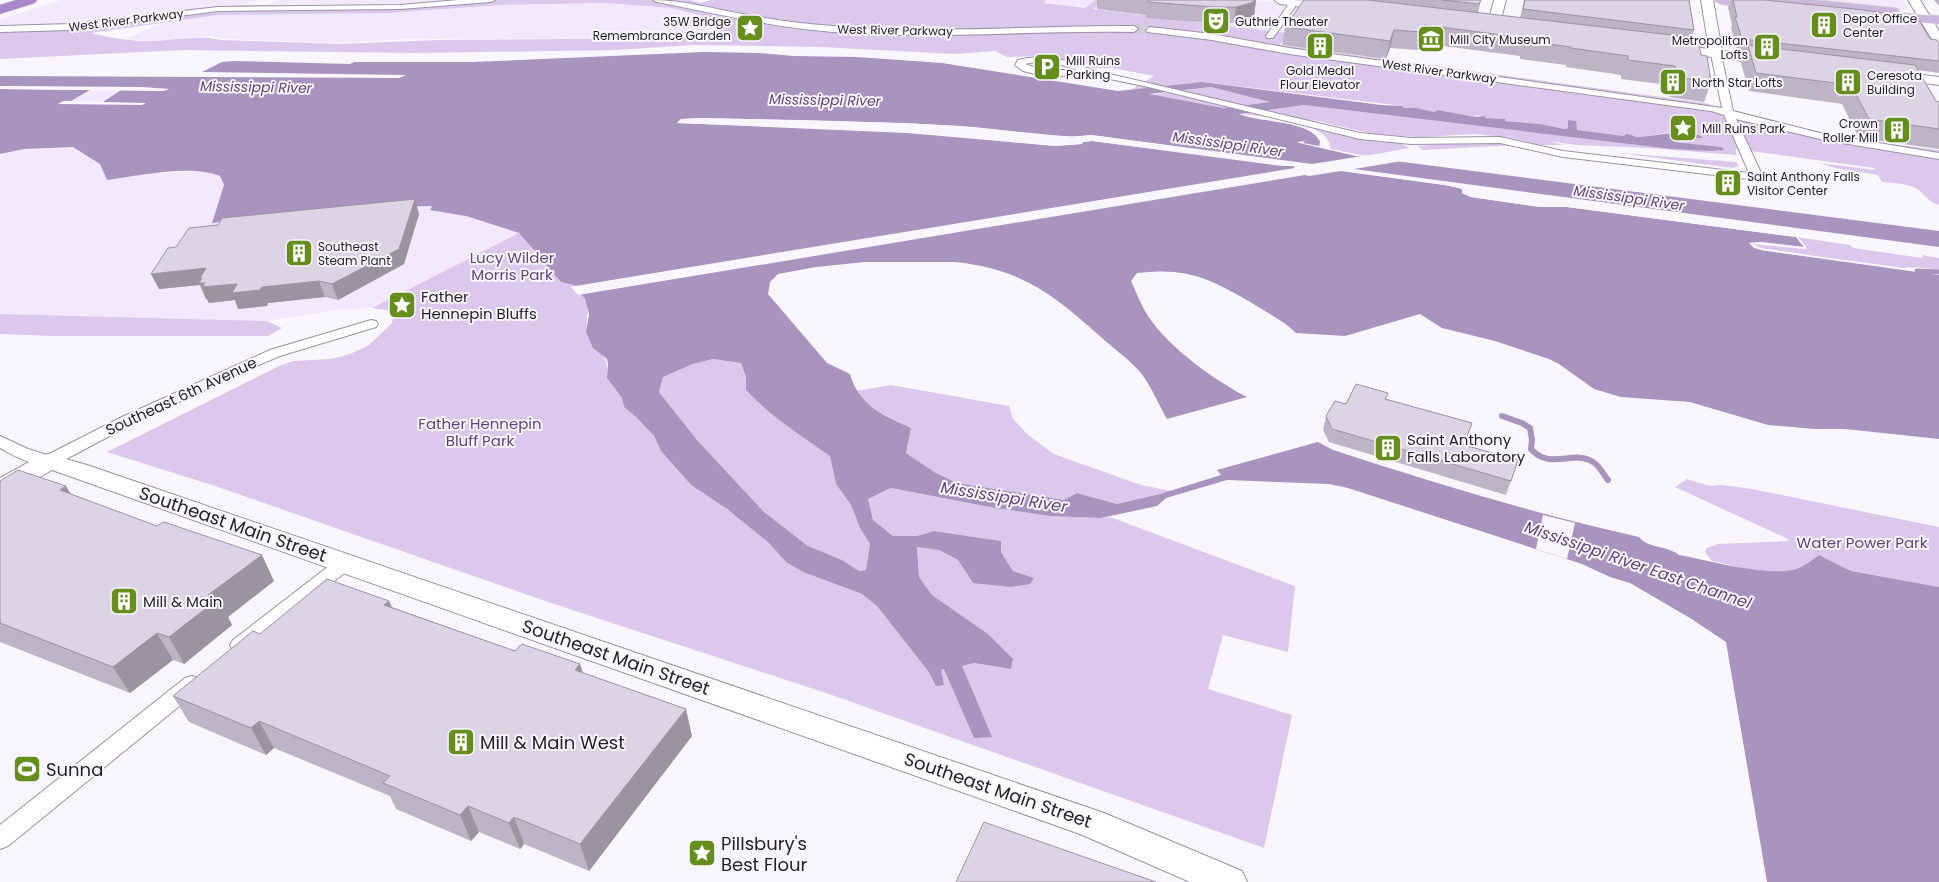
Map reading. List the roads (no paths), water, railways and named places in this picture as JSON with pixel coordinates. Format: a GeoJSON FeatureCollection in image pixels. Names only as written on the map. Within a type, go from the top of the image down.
{"type":"FeatureCollection","features":[{"type":"Feature","properties":{"kind":"highway"},"geometry":{"type":"LineString","coordinates":[[0,10],[30,0]]}},
{"type":"Feature","properties":{"kind":"main road"},"geometry":{"type":"LineString","coordinates":[[1721,0],[1923,17],[1939,16]]}},
{"type":"Feature","properties":{"kind":"main road"},"geometry":{"type":"LineString","coordinates":[[1774,0],[1939,20]]}},
{"type":"Feature","properties":{"kind":"street"},"geometry":{"type":"LineString","coordinates":[[248,8],[269,0]]}},
{"type":"Feature","properties":{"kind":"street","name":"West River Parkway"},"geometry":{"type":"LineString","coordinates":[[0,29],[71,27],[182,12],[248,8],[400,7],[491,0]]}},
{"type":"Feature","properties":{"kind":"street","name":"West River Parkway"},"geometry":{"type":"LineString","coordinates":[[658,0],[768,22],[850,30],[926,32],[1074,28],[1134,29]]}},
{"type":"Feature","properties":{"kind":"street"},"geometry":{"type":"LineString","coordinates":[[685,4],[698,0]]}},
{"type":"Feature","properties":{"kind":"street"},"geometry":{"type":"LineString","coordinates":[[1288,0],[1348,8]]}},
{"type":"Feature","properties":{"kind":"street"},"geometry":{"type":"LineString","coordinates":[[1270,36],[1291,7],[1288,0]]}},
{"type":"Feature","properties":{"kind":"street"},"geometry":{"type":"LineString","coordinates":[[1492,27],[1500,0]]}},
{"type":"Feature","properties":{"kind":"street"},"geometry":{"type":"LineString","coordinates":[[1091,72],[1055,74],[1024,69],[1020,62],[1035,59],[1064,62],[1091,72],[1334,130],[1384,140],[1411,142],[1500,140],[1563,154],[1757,177],[1728,113],[1707,0]]}},
{"type":"Feature","properties":{"kind":"street"},"geometry":{"type":"LineString","coordinates":[[1914,0],[1939,41]]}},
{"type":"Feature","properties":{"kind":"street","name":"West River Parkway"},"geometry":{"type":"LineString","coordinates":[[1150,30],[1212,37],[1289,51],[1712,108],[1849,142],[1939,156]]}},
{"type":"Feature","properties":{"kind":"street"},"geometry":{"type":"LineString","coordinates":[[1657,46],[1792,63]]}},
{"type":"Feature","properties":{"kind":"street"},"geometry":{"type":"LineString","coordinates":[[1876,73],[1939,81]]}},
{"type":"Feature","properties":{"kind":"street","name":"Southeast 6th Avenue"},"geometry":{"type":"LineString","coordinates":[[0,489],[128,420],[242,367],[275,353],[371,324]]}},
{"type":"Feature","properties":{"kind":"street","name":"Southeast Main Street"},"geometry":{"type":"LineString","coordinates":[[0,441],[22,453],[1092,823],[1229,882]]}},
{"type":"Feature","properties":{"kind":"street"},"geometry":{"type":"LineString","coordinates":[[229,654],[312,587],[345,564]]}},
{"type":"Feature","properties":{"kind":"street"},"geometry":{"type":"LineString","coordinates":[[0,839],[207,672]]}},
{"type":"Feature","properties":{"kind":"water"},"geometry":{"type":"Polygon","coordinates":[[[704,52],[857,57],[942,63],[1118,91],[1202,82],[1381,105],[1403,106],[1403,108],[1416,108],[1434,112],[1438,110],[1475,117],[1485,116],[1485,118],[1505,119],[1505,121],[1540,124],[1565,129],[1568,128],[1568,120],[1576,121],[1577,130],[1624,136],[1626,134],[1639,137],[1691,133],[1703,138],[1690,138],[1674,142],[1722,147],[1724,150],[1671,149],[1304,105],[1239,114],[1296,126],[1315,135],[1320,142],[1319,146],[1303,143],[1305,141],[1297,142],[1299,143],[1356,156],[1939,231],[1939,247],[1924,247],[1091,135],[1059,136],[975,127],[863,122],[703,118],[681,119],[677,123],[885,131],[1055,146],[1092,141],[1282,166],[1307,166],[1445,185],[1462,189],[1462,193],[1471,197],[1540,207],[1567,207],[1796,237],[1804,247],[1761,242],[1749,243],[1761,250],[1939,275],[1939,439],[1845,429],[1814,429],[1768,425],[1690,402],[1621,397],[1594,389],[1549,359],[1495,341],[1442,328],[1420,314],[1345,336],[1296,333],[1280,320],[1252,303],[1223,287],[1197,276],[1170,272],[1137,273],[1131,281],[1145,312],[1157,328],[1179,351],[1206,372],[1247,397],[1167,419],[1145,378],[1126,359],[1051,296],[1018,277],[999,271],[979,265],[955,262],[865,262],[816,267],[778,274],[770,282],[768,294],[827,363],[850,374],[859,394],[866,402],[882,414],[911,428],[906,453],[936,473],[957,483],[1064,500],[1077,493],[1117,504],[1160,494],[1221,475],[1217,470],[1318,442],[1333,450],[1485,497],[1639,537],[1643,541],[1679,555],[1740,568],[1788,571],[1807,564],[1819,555],[1851,571],[1939,587],[1939,882],[1767,882],[1726,642],[1690,618],[1630,583],[1610,577],[1582,564],[1348,488],[1329,484],[1227,480],[1166,498],[1157,506],[1101,518],[1050,516],[995,508],[891,488],[868,499],[873,520],[893,536],[917,536],[934,531],[1001,541],[1001,552],[1013,571],[1034,578],[1030,584],[1011,587],[973,583],[958,560],[939,550],[917,547],[919,577],[932,595],[988,634],[1013,659],[1011,669],[974,663],[962,666],[992,737],[974,738],[944,669],[941,670],[944,685],[936,686],[928,671],[877,606],[862,594],[803,572],[786,562],[769,543],[727,509],[691,485],[661,451],[654,436],[624,407],[622,398],[607,378],[607,359],[593,348],[586,332],[589,314],[585,299],[574,285],[561,282],[519,233],[466,216],[430,210],[432,206],[378,207],[212,223],[224,185],[220,176],[194,171],[180,171],[107,180],[100,164],[73,147],[24,149],[0,154],[0,89],[90,90],[71,101],[63,101],[58,104],[142,105],[146,103],[103,102],[121,90],[163,91],[169,89],[0,86],[0,76],[399,78],[406,75],[202,72],[222,62],[235,61],[350,64],[354,62],[473,62],[704,52]],[[1211,87],[1149,94],[1223,108],[1270,102],[1211,87]],[[713,359],[693,364],[663,377],[659,392],[697,440],[764,512],[808,546],[842,560],[859,571],[866,570],[870,544],[860,528],[851,505],[836,484],[830,456],[776,417],[746,390],[746,377],[741,363],[713,359]]]}},
{"type":"Feature","properties":{"kind":"waterway"},"geometry":{"type":"LineString","coordinates":[[1917,271],[1939,272]]}},
{"type":"Feature","properties":{"kind":"waterway"},"geometry":{"type":"LineString","coordinates":[[1502,416],[1530,428],[1531,449],[1538,455],[1554,459],[1586,459],[1598,466],[1608,480]]}},
{"type":"Feature","properties":{"kind":"tunnel"},"geometry":{"type":"LineString","coordinates":[[1134,29],[1150,30]]}},
{"type":"Feature","properties":{"kind":"place","name":"Guthrie Theater"},"geometry":{"type":"Point","coordinates":[1216,21]}},
{"type":"Feature","properties":{"kind":"place","name":"Depot Office Center"},"geometry":{"type":"Point","coordinates":[1824,25]}},
{"type":"Feature","properties":{"kind":"place","name":"35W Bridge Remembrance Garden"},"geometry":{"type":"Point","coordinates":[750,28]}},
{"type":"Feature","properties":{"kind":"place","name":"Mill City Museum"},"geometry":{"type":"Point","coordinates":[1431,39]}},
{"type":"Feature","properties":{"kind":"place","name":"Gold Medal Flour Elevator"},"geometry":{"type":"Point","coordinates":[1320,46]}},
{"type":"Feature","properties":{"kind":"place","name":"Metropolitan Lofts"},"geometry":{"type":"Point","coordinates":[1767,47]}},
{"type":"Feature","properties":{"kind":"place","name":"Mill Ruins Parking"},"geometry":{"type":"Point","coordinates":[1047,67]}},
{"type":"Feature","properties":{"kind":"place","name":"North Star Lofts"},"geometry":{"type":"Point","coordinates":[1673,82]}},
{"type":"Feature","properties":{"kind":"place","name":"Ceresota Building"},"geometry":{"type":"Point","coordinates":[1848,82]}},
{"type":"Feature","properties":{"kind":"place","name":"Mill Ruins Park"},"geometry":{"type":"Point","coordinates":[1683,128]}},
{"type":"Feature","properties":{"kind":"place","name":"Crown Roller Mill"},"geometry":{"type":"Point","coordinates":[1897,130]}},
{"type":"Feature","properties":{"kind":"place","name":"Saint Anthony Falls Visitor Center"},"geometry":{"type":"Point","coordinates":[1728,183]}},
{"type":"Feature","properties":{"kind":"place","name":"Southeast Steam Plant"},"geometry":{"type":"Point","coordinates":[299,253]}},
{"type":"Feature","properties":{"kind":"place","name":"Father Hennepin Bluffs"},"geometry":{"type":"Point","coordinates":[402,305]}},
{"type":"Feature","properties":{"kind":"place","name":"Saint Anthony Falls Laboratory"},"geometry":{"type":"Point","coordinates":[1388,448]}},
{"type":"Feature","properties":{"kind":"place","name":"Mill & Main"},"geometry":{"type":"Point","coordinates":[124,601]}},
{"type":"Feature","properties":{"kind":"place","name":"Mill & Main West"},"geometry":{"type":"Point","coordinates":[461,742]}},
{"type":"Feature","properties":{"kind":"place","name":"Sunna"},"geometry":{"type":"Point","coordinates":[27,769]}},
{"type":"Feature","properties":{"kind":"place","name":"Pillsbury's Best Flour"},"geometry":{"type":"Point","coordinates":[702,853]}},
{"type":"Feature","properties":{"kind":"water label","name":"Mississippi River"},"geometry":{"type":"Point","coordinates":[256,87]}},
{"type":"Feature","properties":{"kind":"water label","name":"Mississippi River"},"geometry":{"type":"Point","coordinates":[825,100]}},
{"type":"Feature","properties":{"kind":"water label","name":"Mississippi River"},"geometry":{"type":"Point","coordinates":[1228,144]}},
{"type":"Feature","properties":{"kind":"water label","name":"Mississippi River"},"geometry":{"type":"Point","coordinates":[1629,198]}},
{"type":"Feature","properties":{"kind":"water label","name":"Mississippi River"},"geometry":{"type":"Point","coordinates":[1004,497]}},
{"type":"Feature","properties":{"kind":"water label","name":"Mississippi River East Channel"},"geometry":{"type":"Point","coordinates":[1638,565]}},
{"type":"Feature","properties":{"kind":"park label","name":"Lucy Wilder Morris Park"},"geometry":{"type":"Point","coordinates":[512,266]}},
{"type":"Feature","properties":{"kind":"park label","name":"Father Hennepin Bluff Park"},"geometry":{"type":"Point","coordinates":[480,432]}},
{"type":"Feature","properties":{"kind":"park label","name":"Water Power Park"},"geometry":{"type":"Point","coordinates":[1862,542]}}]}
